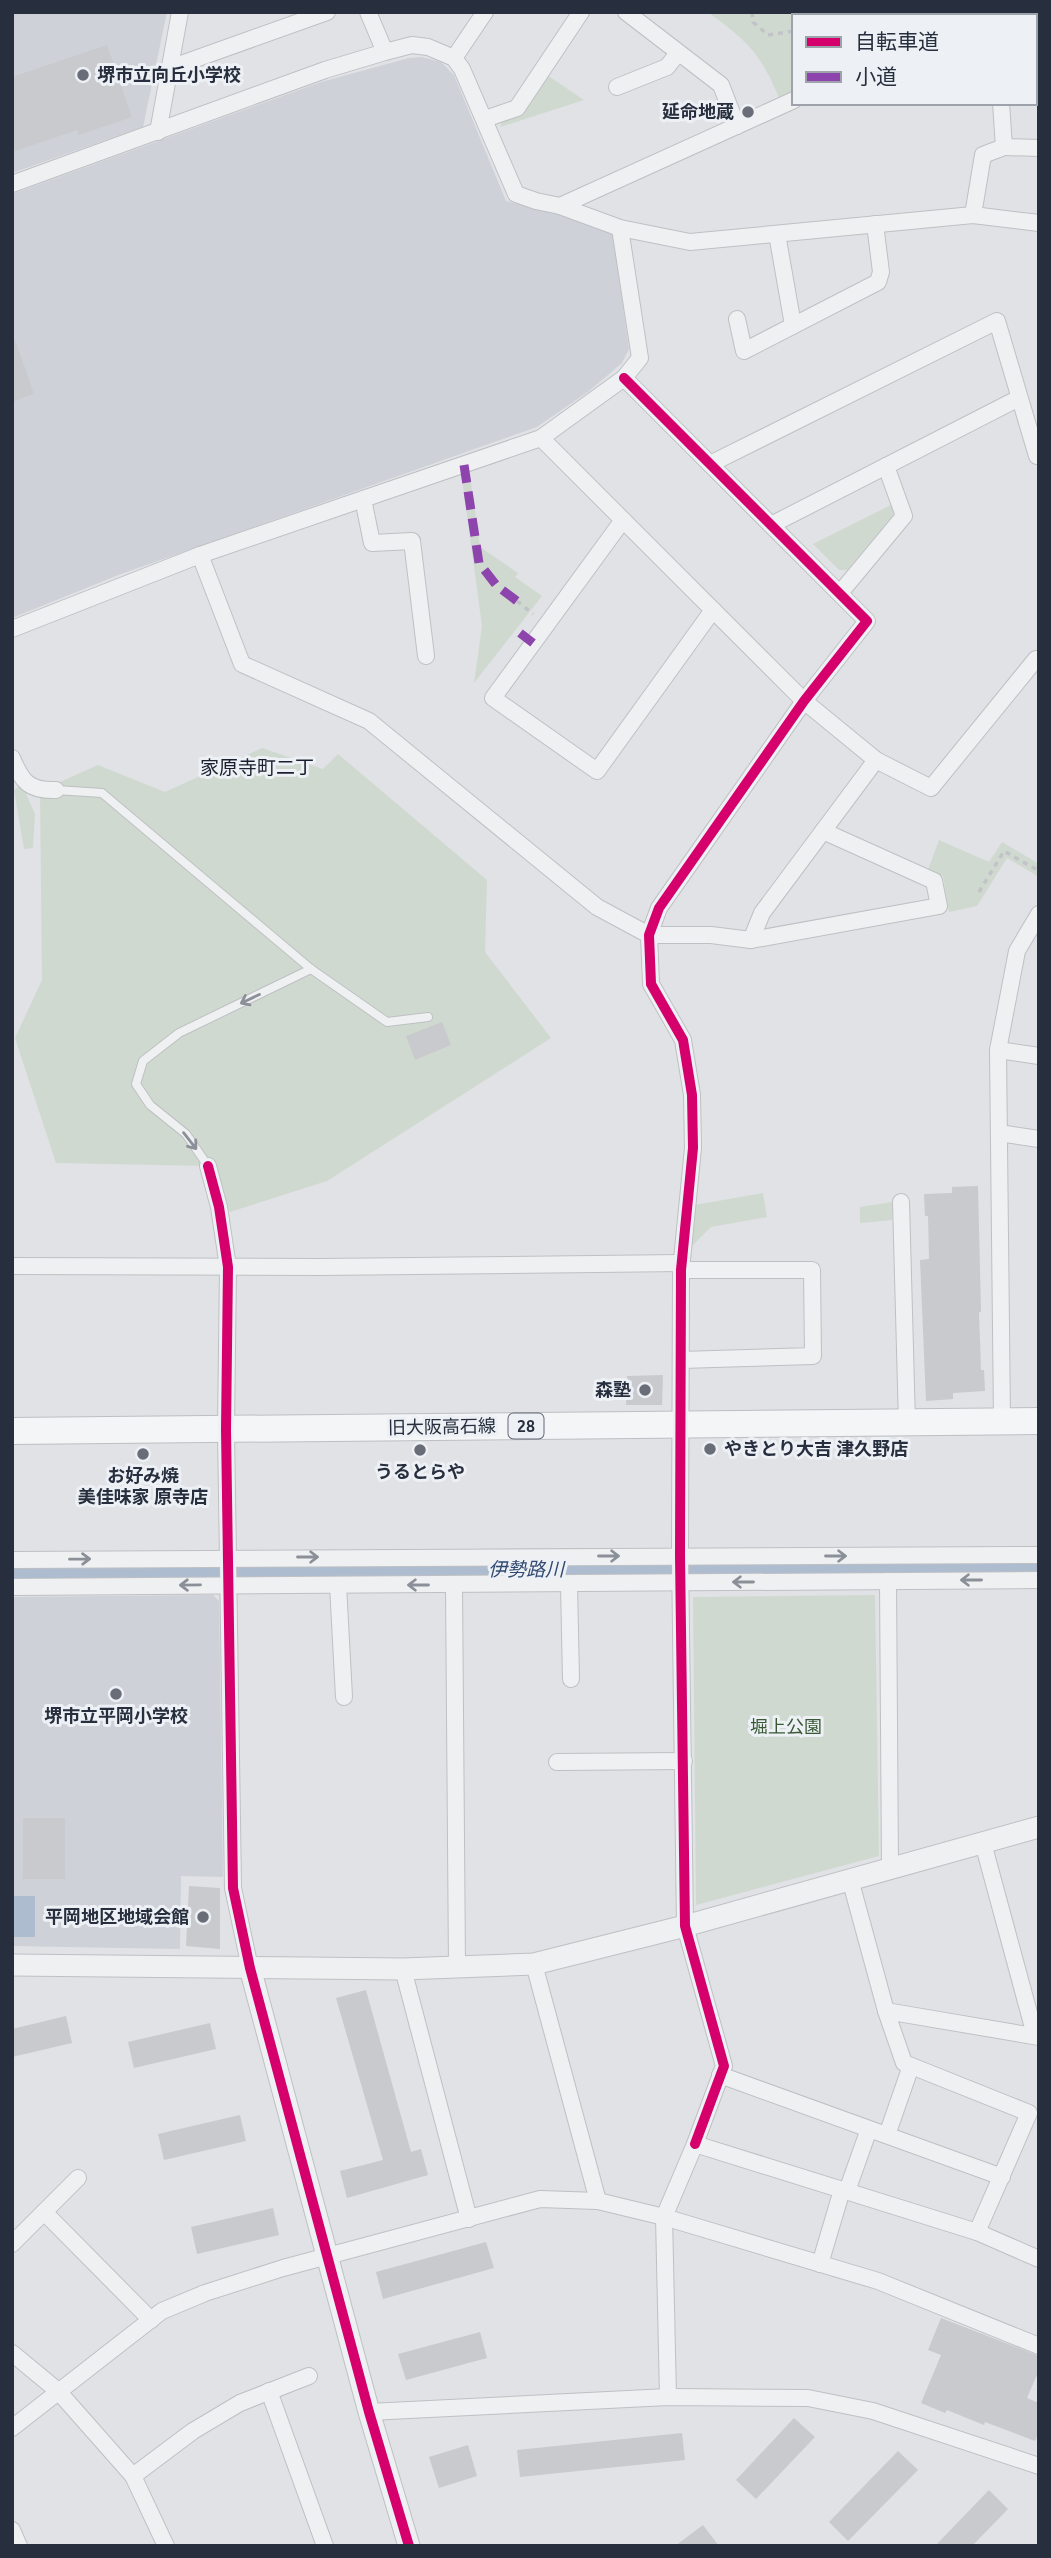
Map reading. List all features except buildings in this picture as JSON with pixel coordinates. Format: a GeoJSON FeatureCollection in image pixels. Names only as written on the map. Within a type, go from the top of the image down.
{"type":"FeatureCollection","features":[{"type":"Feature","properties":{"kind":"main road","name":"旧大阪高石線"},"geometry":{"type":"LineString","coordinates":[[12,1431],[1039,1421]]}},
{"type":"Feature","properties":{"kind":"street"},"geometry":{"type":"LineString","coordinates":[[158,132],[180,12]]}},
{"type":"Feature","properties":{"kind":"street"},"geometry":{"type":"LineString","coordinates":[[170,68],[327,12]]}},
{"type":"Feature","properties":{"kind":"street"},"geometry":{"type":"LineString","coordinates":[[368,12],[385,52]]}},
{"type":"Feature","properties":{"kind":"street"},"geometry":{"type":"LineString","coordinates":[[454,58],[485,12]]}},
{"type":"Feature","properties":{"kind":"street"},"geometry":{"type":"LineString","coordinates":[[485,118],[517,108],[581,12]]}},
{"type":"Feature","properties":{"kind":"street"},"geometry":{"type":"LineString","coordinates":[[626,12],[721,85],[737,126]]}},
{"type":"Feature","properties":{"kind":"street"},"geometry":{"type":"LineString","coordinates":[[12,184],[325,70],[412,46],[428,47],[454,58],[462,69],[516,194],[560,206],[620,228],[690,242],[972,215],[1039,223]]}},
{"type":"Feature","properties":{"kind":"street"},"geometry":{"type":"LineString","coordinates":[[617,87],[667,67],[678,52]]}},
{"type":"Feature","properties":{"kind":"street"},"geometry":{"type":"LineString","coordinates":[[560,206],[792,101]]}},
{"type":"Feature","properties":{"kind":"street"},"geometry":{"type":"LineString","coordinates":[[1002,105],[1004,147]]}},
{"type":"Feature","properties":{"kind":"street"},"geometry":{"type":"LineString","coordinates":[[972,215],[983,155],[1004,147],[1039,148]]}},
{"type":"Feature","properties":{"kind":"street"},"geometry":{"type":"LineString","coordinates":[[737,319],[744,351],[878,282],[881,272],[875,224]]}},
{"type":"Feature","properties":{"kind":"street"},"geometry":{"type":"LineString","coordinates":[[12,629],[200,555],[541,438],[624,378],[640,358],[620,228]]}},
{"type":"Feature","properties":{"kind":"street"},"geometry":{"type":"LineString","coordinates":[[777,234],[793,325]]}},
{"type":"Feature","properties":{"kind":"street"},"geometry":{"type":"LineString","coordinates":[[710,464],[996,321],[1037,456]]}},
{"type":"Feature","properties":{"kind":"street"},"geometry":{"type":"LineString","coordinates":[[624,378],[867,621],[804,701],[659,908],[649,935],[651,984],[683,1040],[692,1094],[693,1147],[682,1267],[681,1360],[680,1557],[685,1926],[724,2066],[664,2217],[668,2397]]}},
{"type":"Feature","properties":{"kind":"street"},"geometry":{"type":"LineString","coordinates":[[771,525],[1019,398]]}},
{"type":"Feature","properties":{"kind":"street"},"geometry":{"type":"LineString","coordinates":[[541,438],[804,701],[876,760],[931,788],[1036,659],[1039,662]]}},
{"type":"Feature","properties":{"kind":"street"},"geometry":{"type":"LineString","coordinates":[[840,593],[904,516],[886,466]]}},
{"type":"Feature","properties":{"kind":"street"},"geometry":{"type":"LineString","coordinates":[[363,499],[372,543],[412,541],[426,656]]}},
{"type":"Feature","properties":{"kind":"street"},"geometry":{"type":"LineString","coordinates":[[623,520],[493,698],[597,771],[713,610]]}},
{"type":"Feature","properties":{"kind":"street"},"geometry":{"type":"LineString","coordinates":[[200,555],[242,664],[369,721],[597,907],[649,935],[711,935],[751,940],[939,906],[934,881],[823,831]]}},
{"type":"Feature","properties":{"kind":"street"},"geometry":{"type":"LineString","coordinates":[[12,758],[16,777],[40,791],[56,790]]}},
{"type":"Feature","properties":{"kind":"street"},"geometry":{"type":"LineString","coordinates":[[751,940],[762,913],[876,760]]}},
{"type":"Feature","properties":{"kind":"street"},"geometry":{"type":"LineString","coordinates":[[1002,1421],[998,1050],[1017,951],[1039,914]]}},
{"type":"Feature","properties":{"kind":"street"},"geometry":{"type":"LineString","coordinates":[[998,1050],[1039,1056]]}},
{"type":"Feature","properties":{"kind":"street"},"geometry":{"type":"LineString","coordinates":[[999,1133],[1039,1139]]}},
{"type":"Feature","properties":{"kind":"street"},"geometry":{"type":"LineString","coordinates":[[208,1166],[219,1207],[228,1267],[226,1430],[233,1888],[250,1968],[327,2256],[409,2546]]}},
{"type":"Feature","properties":{"kind":"street"},"geometry":{"type":"LineString","coordinates":[[901,1202],[907,1423]]}},
{"type":"Feature","properties":{"kind":"street"},"geometry":{"type":"LineString","coordinates":[[12,1266],[682,1267],[812,1270],[813,1356],[681,1360]]}},
{"type":"Feature","properties":{"kind":"street"},"geometry":{"type":"LineString","coordinates":[[12,1587],[230,1572],[680,1557],[1039,1555]]}},
{"type":"Feature","properties":{"kind":"street"},"geometry":{"type":"LineString","coordinates":[[12,1560],[230,1572],[338,1585],[1039,1580]]}},
{"type":"Feature","properties":{"kind":"street"},"geometry":{"type":"LineString","coordinates":[[888,1581],[890,1868]]}},
{"type":"Feature","properties":{"kind":"street"},"geometry":{"type":"LineString","coordinates":[[569,1584],[571,1679]]}},
{"type":"Feature","properties":{"kind":"street"},"geometry":{"type":"LineString","coordinates":[[338,1585],[344,1697]]}},
{"type":"Feature","properties":{"kind":"street"},"geometry":{"type":"LineString","coordinates":[[454,1585],[457,1968]]}},
{"type":"Feature","properties":{"kind":"street"},"geometry":{"type":"LineString","coordinates":[[557,1762],[684,1761]]}},
{"type":"Feature","properties":{"kind":"street"},"geometry":{"type":"LineString","coordinates":[[12,1965],[403,1969],[534,1964],[685,1926],[1039,1827]]}},
{"type":"Feature","properties":{"kind":"street"},"geometry":{"type":"LineString","coordinates":[[886,2011],[1037,2036],[983,1843]]}},
{"type":"Feature","properties":{"kind":"street"},"geometry":{"type":"LineString","coordinates":[[850,1879],[886,2011],[904,2063],[1034,2116],[977,2232]]}},
{"type":"Feature","properties":{"kind":"street"},"geometry":{"type":"LineString","coordinates":[[534,1964],[598,2201]]}},
{"type":"Feature","properties":{"kind":"street"},"geometry":{"type":"LineString","coordinates":[[403,1969],[469,2219]]}},
{"type":"Feature","properties":{"kind":"street"},"geometry":{"type":"LineString","coordinates":[[887,2135],[911,2066]]}},
{"type":"Feature","properties":{"kind":"street"},"geometry":{"type":"LineString","coordinates":[[720,2075],[1002,2177]]}},
{"type":"Feature","properties":{"kind":"street"},"geometry":{"type":"LineString","coordinates":[[820,2264],[869,2129]]}},
{"type":"Feature","properties":{"kind":"street"},"geometry":{"type":"LineString","coordinates":[[695,2144],[977,2232],[1039,2259]]}},
{"type":"Feature","properties":{"kind":"street"},"geometry":{"type":"LineString","coordinates":[[12,2244],[78,2178]]}},
{"type":"Feature","properties":{"kind":"street"},"geometry":{"type":"LineString","coordinates":[[12,2428],[162,2311],[205,2293],[327,2256],[540,2199],[598,2201],[664,2217],[878,2281],[1039,2346]]}},
{"type":"Feature","properties":{"kind":"street"},"geometry":{"type":"LineString","coordinates":[[44,2212],[151,2320]]}},
{"type":"Feature","properties":{"kind":"street"},"geometry":{"type":"LineString","coordinates":[[12,2353],[58,2391],[133,2476],[166,2546]]}},
{"type":"Feature","properties":{"kind":"street"},"geometry":{"type":"LineString","coordinates":[[133,2476],[193,2431],[240,2403],[309,2376]]}},
{"type":"Feature","properties":{"kind":"street"},"geometry":{"type":"LineString","coordinates":[[269,2391],[325,2546]]}},
{"type":"Feature","properties":{"kind":"street"},"geometry":{"type":"LineString","coordinates":[[369,2412],[668,2397],[808,2398],[873,2411],[1039,2466]]}},
{"type":"Feature","properties":{"kind":"street"},"geometry":{"type":"LineString","coordinates":[[12,2530],[19,2546]]}},
{"type":"Feature","properties":{"kind":"lane"},"geometry":{"type":"LineString","coordinates":[[56,790],[102,793],[311,969],[387,1022],[428,1017]]}},
{"type":"Feature","properties":{"kind":"lane"},"geometry":{"type":"LineString","coordinates":[[208,1166],[186,1134],[150,1105],[136,1084],[143,1061],[179,1033],[311,969]]}},
{"type":"Feature","properties":{"kind":"path"},"geometry":{"type":"LineString","coordinates":[[752,12],[753,22],[768,35],[792,32]]}},
{"type":"Feature","properties":{"kind":"path"},"geometry":{"type":"LineString","coordinates":[[517,601],[533,614],[526,624]]}},
{"type":"Feature","properties":{"kind":"path"},"geometry":{"type":"LineString","coordinates":[[979,892],[1004,851],[1039,871]]}},
{"type":"Feature","properties":{"kind":"shaded area","name":"堺市立向丘小学校"},"geometry":{"type":"Polygon","coordinates":[[[12,12],[167,12],[143,127],[12,173],[12,12]]]}},
{"type":"Feature","properties":{"kind":"shaded area"},"geometry":{"type":"Polygon","coordinates":[[[422,57],[441,62],[454,75],[506,201],[602,225],[613,236],[629,349],[622,363],[589,391],[537,427],[121,574],[12,618],[12,194],[321,82],[409,58],[422,57]]]}},
{"type":"Feature","properties":{"kind":"shaded area","name":"堺市立平岡小学校"},"geometry":{"type":"Polygon","coordinates":[[[213,1595],[219,1601],[223,1877],[181,1876],[180,1949],[12,1946],[12,1597],[213,1595]]]}},
{"type":"Feature","properties":{"kind":"green space"},"geometry":{"type":"Polygon","coordinates":[[[708,12],[1002,12],[792,14],[792,93],[779,98],[759,58],[708,12]]]}},
{"type":"Feature","properties":{"kind":"green space"},"geometry":{"type":"Polygon","coordinates":[[[547,75],[584,100],[500,127],[504,118],[547,75]]]}},
{"type":"Feature","properties":{"kind":"green space"},"geometry":{"type":"Polygon","coordinates":[[[470,476],[480,547],[518,573],[515,577],[542,596],[474,683],[482,626],[462,478],[470,476]]]}},
{"type":"Feature","properties":{"kind":"green space"},"geometry":{"type":"Polygon","coordinates":[[[893,504],[893,515],[847,570],[839,570],[813,544],[893,504]]]}},
{"type":"Feature","properties":{"kind":"green space"},"geometry":{"type":"Polygon","coordinates":[[[262,748],[323,769],[338,754],[487,880],[485,952],[551,1038],[327,1181],[230,1212],[208,1166],[56,1163],[15,1038],[42,980],[40,791],[98,765],[165,792],[262,748]]]}},
{"type":"Feature","properties":{"kind":"green space"},"geometry":{"type":"Polygon","coordinates":[[[22,785],[35,814],[33,848],[24,849],[14,790],[22,785]]]}},
{"type":"Feature","properties":{"kind":"green space"},"geometry":{"type":"Polygon","coordinates":[[[939,840],[989,862],[1002,842],[1039,864],[1039,877],[1007,858],[977,906],[949,912],[943,876],[928,870],[939,840]]]}},
{"type":"Feature","properties":{"kind":"green space"},"geometry":{"type":"Polygon","coordinates":[[[763,1193],[767,1217],[711,1227],[690,1248],[695,1205],[763,1193]]]}},
{"type":"Feature","properties":{"kind":"green space"},"geometry":{"type":"Polygon","coordinates":[[[892,1202],[892,1220],[860,1223],[860,1207],[892,1202]]]}},
{"type":"Feature","properties":{"kind":"green space","name":"堀上公園"},"geometry":{"type":"Polygon","coordinates":[[[875,1595],[879,1856],[696,1905],[693,1597],[875,1595]]]}},
{"type":"Feature","properties":{"kind":"water"},"geometry":{"type":"Polygon","coordinates":[[[12,1896],[35,1896],[35,1937],[12,1937],[12,1896]]]}},
{"type":"Feature","properties":{"kind":"waterway","name":"伊勢路川"},"geometry":{"type":"LineString","coordinates":[[12,1571],[557,1567],[1039,1568]]}},
{"type":"Feature","properties":{"kind":"marked path"},"geometry":{"type":"LineString","coordinates":[[464,465],[479,563],[497,586],[517,601]]}},
{"type":"Feature","properties":{"kind":"marked path"},"geometry":{"type":"LineString","coordinates":[[520,633],[533,643]]}},
{"type":"Feature","properties":{"kind":"cycle path"},"geometry":{"type":"LineString","coordinates":[[624,378],[867,621],[804,701],[659,908],[649,935],[651,984],[683,1040],[692,1095],[693,1148],[681,1270],[680,1556],[685,1926],[724,2066],[695,2144]]}},
{"type":"Feature","properties":{"kind":"cycle path"},"geometry":{"type":"LineString","coordinates":[[208,1166],[219,1207],[228,1267],[226,1430],[233,1888],[250,1968],[369,2412],[409,2546]]}},
{"type":"Feature","properties":{"kind":"place","name":"堺市立向丘小学校"},"geometry":{"type":"Point","coordinates":[83,75]}},
{"type":"Feature","properties":{"kind":"place","name":"延命地蔵"},"geometry":{"type":"Point","coordinates":[748,112]}},
{"type":"Feature","properties":{"kind":"place","name":"森塾"},"geometry":{"type":"Point","coordinates":[645,1390]}},
{"type":"Feature","properties":{"kind":"place","name":"やきとり大吉 津久野店"},"geometry":{"type":"Point","coordinates":[710,1449]}},
{"type":"Feature","properties":{"kind":"place","name":"うるとらや"},"geometry":{"type":"Point","coordinates":[420,1450]}},
{"type":"Feature","properties":{"kind":"place","name":"お好み焼 美佳味家 原寺店"},"geometry":{"type":"Point","coordinates":[143,1454]}},
{"type":"Feature","properties":{"kind":"place","name":"堺市立平岡小学校"},"geometry":{"type":"Point","coordinates":[116,1694]}},
{"type":"Feature","properties":{"kind":"place","name":"平岡地区地域会館"},"geometry":{"type":"Point","coordinates":[203,1917]}},
{"type":"Feature","properties":{"kind":"district","name":"家原寺町二丁"},"geometry":{"type":"Point","coordinates":[257,767]}}]}
